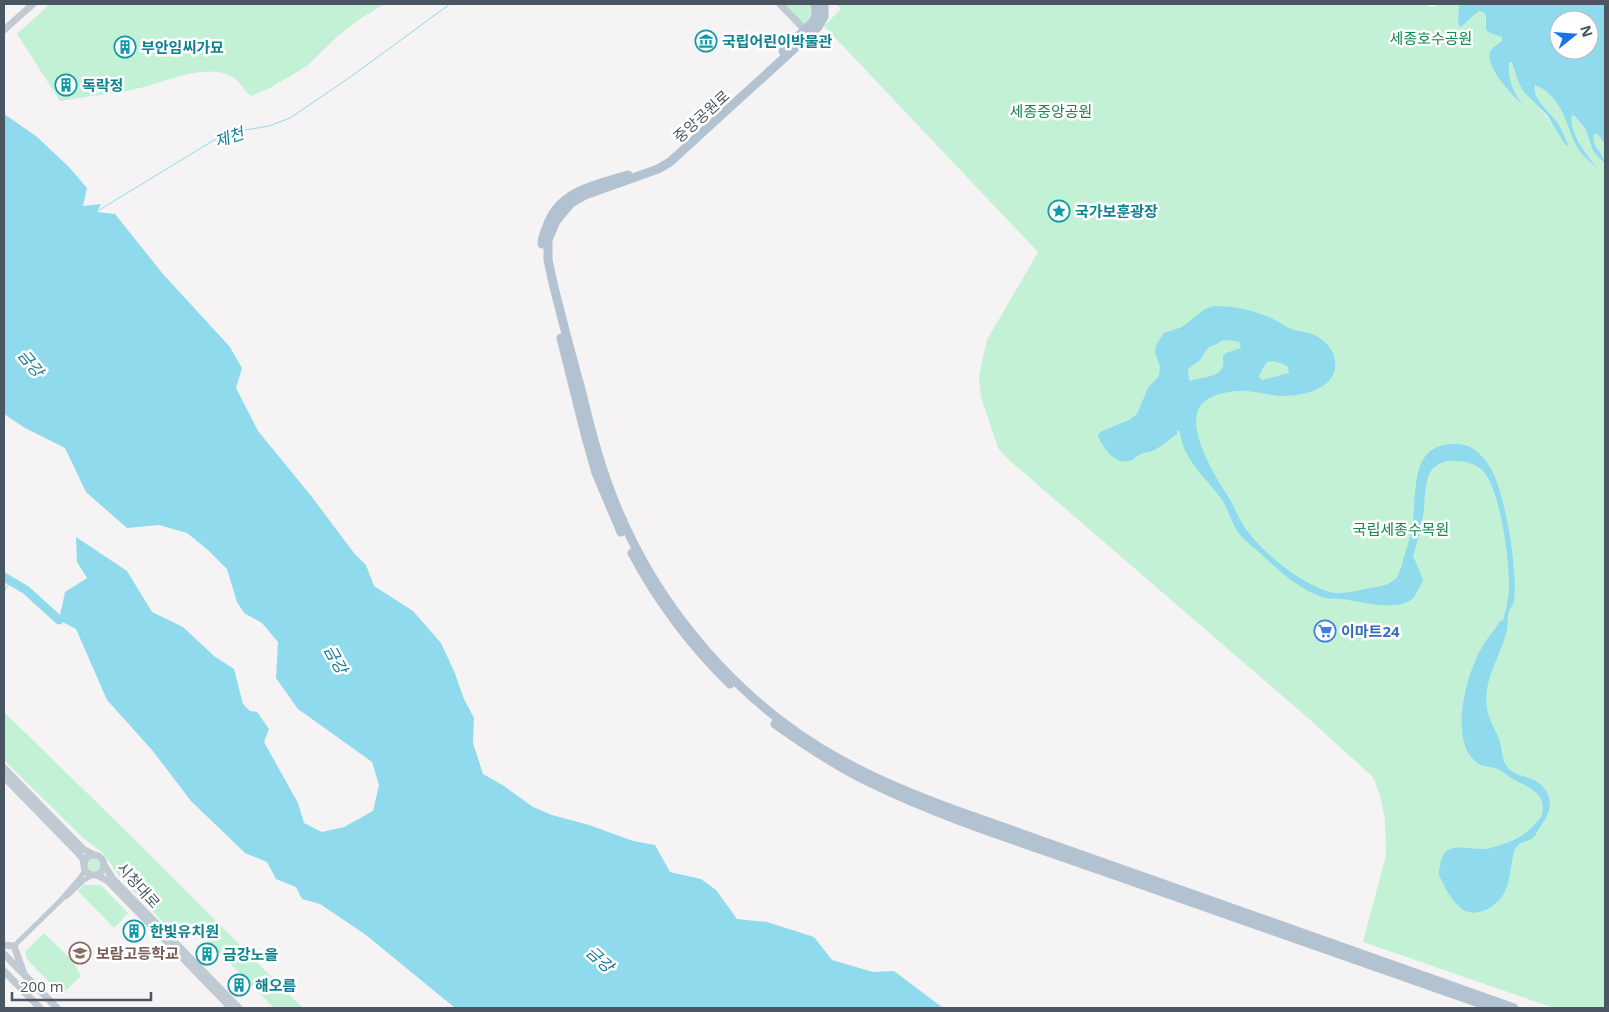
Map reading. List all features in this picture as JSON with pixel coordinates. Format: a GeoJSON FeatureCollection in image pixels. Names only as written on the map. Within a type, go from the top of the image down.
{"type":"FeatureCollection","features":[{"type":"Feature","properties":{"kind":"main road","name":"중앙공원로"},"geometry":{"type":"LineString","coordinates":[[560,210],[571,195],[584,188],[650,167],[668,158],[814,22],[816,16],[815,4]]}},
{"type":"Feature","properties":{"kind":"main road","name":"중앙공원로"},"geometry":{"type":"LineString","coordinates":[[560,210],[585,195],[658,169],[670,162],[818,27],[824,18],[824,4]]}},
{"type":"Feature","properties":{"kind":"main road"},"geometry":{"type":"LineString","coordinates":[[560,210],[548,240],[545,261],[585,434],[596,472],[627,544],[647,581],[686,636],[731,686],[800,742],[871,783],[909,800],[1493,1008]]}},
{"type":"Feature","properties":{"kind":"main road"},"geometry":{"type":"LineString","coordinates":[[550,284],[603,470],[616,506],[632,541],[652,578],[690,632],[742,688],[776,717],[804,737],[874,778],[920,797],[1514,1008]]}},
{"type":"Feature","properties":{"kind":"street"},"geometry":{"type":"LineString","coordinates":[[4,29],[33,4]]}},
{"type":"Feature","properties":{"kind":"street"},"geometry":{"type":"LineString","coordinates":[[780,4],[805,30]]}},
{"type":"Feature","properties":{"kind":"street"},"geometry":{"type":"LineString","coordinates":[[4,768],[83,849],[101,858],[104,865],[102,871],[94,875],[60,902],[14,946],[4,945]]}},
{"type":"Feature","properties":{"kind":"street"},"geometry":{"type":"LineString","coordinates":[[4,777],[83,859],[84,872],[60,902]]}},
{"type":"Feature","properties":{"kind":"street"},"geometry":{"type":"LineString","coordinates":[[94,855],[87,858],[84,866],[88,874],[94,875]]}},
{"type":"Feature","properties":{"kind":"street","name":"시청대로"},"geometry":{"type":"LineString","coordinates":[[104,865],[113,879],[240,1008]]}},
{"type":"Feature","properties":{"kind":"street","name":"시청대로"},"geometry":{"type":"LineString","coordinates":[[94,875],[108,881],[231,1008]]}},
{"type":"Feature","properties":{"kind":"street"},"geometry":{"type":"LineString","coordinates":[[14,946],[26,978]]}},
{"type":"Feature","properties":{"kind":"street"},"geometry":{"type":"LineString","coordinates":[[4,954],[57,1008]]}},
{"type":"Feature","properties":{"kind":"street"},"geometry":{"type":"LineString","coordinates":[[4,971],[40,1008]]}},
{"type":"Feature","properties":{"kind":"street"},"geometry":{"type":"LineString","coordinates":[[4,978],[18,986]]}},
{"type":"Feature","properties":{"kind":"green space"},"geometry":{"type":"Polygon","coordinates":[[[50,4],[385,4],[361,18],[338,36],[307,66],[270,88],[251,96],[231,76],[216,72],[205,72],[185,75],[134,89],[60,101],[17,34],[50,4]]]}},
{"type":"Feature","properties":{"kind":"green space"},"geometry":{"type":"Polygon","coordinates":[[[784,4],[810,4],[811,16],[805,26],[784,4]]]}},
{"type":"Feature","properties":{"kind":"green space","name":"국립세종수목원"},"geometry":{"type":"Polygon","coordinates":[[[836,4],[1425,4],[1432,7],[1439,4],[1459,4],[1458,19],[1465,24],[1479,11],[1483,12],[1486,15],[1485,22],[1502,37],[1502,41],[1493,48],[1501,78],[1513,96],[1520,101],[1514,93],[1509,74],[1509,63],[1513,62],[1518,81],[1553,125],[1557,123],[1536,95],[1535,85],[1547,92],[1556,101],[1577,145],[1594,166],[1575,136],[1572,115],[1575,116],[1586,130],[1593,151],[1605,164],[1605,1003],[1603,1008],[1554,1008],[1363,942],[1386,855],[1385,820],[1380,795],[1373,777],[1308,718],[1009,460],[998,448],[981,397],[979,377],[982,361],[987,340],[1038,252],[824,26],[841,9],[836,4]]]}},
{"type":"Feature","properties":{"kind":"green space"},"geometry":{"type":"Polygon","coordinates":[[[1594,134],[1598,134],[1605,145],[1605,161],[1595,145],[1594,134]]]}},
{"type":"Feature","properties":{"kind":"green space"},"geometry":{"type":"Polygon","coordinates":[[[4,712],[303,1008],[274,1008],[190,923],[176,936],[119,876],[104,854],[82,837],[4,760],[4,712]]]}},
{"type":"Feature","properties":{"kind":"green space"},"geometry":{"type":"Polygon","coordinates":[[[92,859],[96,859],[100,865],[96,871],[92,871],[88,867],[88,863],[92,859]]]}},
{"type":"Feature","properties":{"kind":"green space"},"geometry":{"type":"Polygon","coordinates":[[[84,885],[101,885],[128,913],[114,928],[78,891],[84,885]]]}},
{"type":"Feature","properties":{"kind":"green space"},"geometry":{"type":"Polygon","coordinates":[[[44,933],[73,961],[81,976],[61,995],[27,959],[25,952],[44,933]]]}},
{"type":"Feature","properties":{"kind":"water"},"geometry":{"type":"Polygon","coordinates":[[[1459,4],[1605,4],[1605,145],[1598,134],[1594,134],[1594,143],[1605,164],[1593,151],[1586,130],[1575,116],[1572,115],[1573,129],[1576,136],[1583,150],[1597,168],[1585,157],[1576,145],[1562,110],[1551,96],[1535,85],[1536,95],[1557,122],[1569,147],[1565,144],[1547,115],[1523,91],[1512,62],[1509,63],[1510,80],[1516,95],[1523,105],[1507,88],[1496,73],[1490,58],[1491,50],[1502,41],[1502,37],[1486,30],[1486,15],[1483,12],[1479,11],[1461,27],[1459,26],[1459,4]]]}},
{"type":"Feature","properties":{"kind":"water","name":"금강"},"geometry":{"type":"Polygon","coordinates":[[[4,114],[36,136],[69,167],[87,188],[83,206],[101,204],[97,212],[115,214],[163,274],[230,347],[242,368],[236,388],[258,431],[312,497],[354,553],[366,565],[374,586],[413,611],[441,643],[464,699],[474,718],[473,743],[483,774],[504,786],[533,807],[552,815],[589,825],[633,841],[655,845],[670,872],[701,879],[716,890],[737,919],[767,922],[814,937],[832,960],[873,972],[894,971],[943,1008],[455,1008],[366,935],[320,904],[302,899],[296,887],[276,879],[267,862],[245,853],[191,801],[152,750],[107,700],[76,629],[59,620],[65,592],[87,578],[77,562],[76,537],[127,571],[152,612],[183,627],[214,656],[234,669],[243,704],[250,711],[257,712],[269,729],[264,742],[298,803],[304,823],[322,832],[344,827],[373,811],[379,785],[372,762],[298,709],[276,678],[278,642],[262,623],[244,613],[237,602],[227,569],[208,550],[187,533],[159,525],[127,528],[86,492],[65,448],[25,428],[4,414],[4,114]]]}},
{"type":"Feature","properties":{"kind":"water"},"geometry":{"type":"Polygon","coordinates":[[[1213,306],[1221,306],[1259,313],[1292,329],[1317,336],[1325,342],[1333,353],[1334,374],[1329,381],[1313,391],[1293,396],[1241,391],[1228,392],[1214,396],[1203,403],[1199,408],[1196,418],[1200,441],[1205,454],[1248,532],[1270,555],[1312,585],[1338,593],[1345,593],[1382,586],[1397,577],[1402,566],[1413,521],[1418,474],[1421,464],[1433,449],[1443,445],[1457,444],[1468,446],[1481,455],[1491,469],[1501,495],[1509,532],[1515,587],[1513,605],[1508,616],[1507,631],[1489,679],[1486,698],[1487,709],[1489,718],[1499,738],[1506,765],[1514,773],[1539,783],[1548,795],[1550,806],[1546,818],[1535,836],[1516,848],[1506,890],[1500,899],[1487,909],[1476,913],[1465,911],[1455,902],[1439,875],[1443,857],[1447,851],[1453,848],[1490,848],[1515,839],[1526,833],[1536,823],[1542,815],[1543,808],[1537,793],[1498,769],[1477,763],[1467,750],[1463,737],[1463,707],[1470,675],[1482,647],[1500,621],[1503,620],[1509,590],[1508,563],[1500,511],[1490,482],[1482,470],[1475,465],[1465,462],[1446,462],[1439,464],[1431,471],[1427,481],[1424,511],[1413,556],[1423,579],[1417,592],[1406,603],[1381,605],[1325,598],[1313,594],[1281,572],[1240,535],[1223,501],[1188,456],[1181,440],[1180,431],[1177,431],[1177,434],[1166,443],[1152,451],[1141,454],[1131,461],[1124,462],[1110,454],[1098,436],[1100,432],[1129,420],[1137,414],[1148,388],[1159,376],[1160,367],[1155,352],[1156,345],[1164,333],[1182,327],[1203,310],[1213,306]],[[1227,340],[1209,347],[1199,361],[1188,369],[1189,380],[1208,377],[1220,371],[1223,365],[1223,356],[1226,353],[1241,348],[1239,342],[1227,340]],[[1267,362],[1259,376],[1262,380],[1289,373],[1288,367],[1283,364],[1267,362]]]}},
{"type":"Feature","properties":{"kind":"waterway","name":"제천"},"geometry":{"type":"LineString","coordinates":[[96,212],[214,140],[239,131],[269,126],[290,118],[349,78],[450,4]]}},
{"type":"Feature","properties":{"kind":"waterway"},"geometry":{"type":"LineString","coordinates":[[4,577],[26,590],[59,620]]}},
{"type":"Feature","properties":{"kind":"waterway"},"geometry":{"type":"LineString","coordinates":[[4,591],[11,581]]}},
{"type":"Feature","properties":{"kind":"place","name":"국립어린이박물관"},"geometry":{"type":"Point","coordinates":[706,41]}},
{"type":"Feature","properties":{"kind":"place","name":"부안임씨가묘"},"geometry":{"type":"Point","coordinates":[125,47]}},
{"type":"Feature","properties":{"kind":"place","name":"독락정"},"geometry":{"type":"Point","coordinates":[66,85]}},
{"type":"Feature","properties":{"kind":"place","name":"국가보훈광장"},"geometry":{"type":"Point","coordinates":[1059,211]}},
{"type":"Feature","properties":{"kind":"place","name":"이마트24"},"geometry":{"type":"Point","coordinates":[1325,631]}},
{"type":"Feature","properties":{"kind":"place","name":"한빛유치원"},"geometry":{"type":"Point","coordinates":[134,931]}},
{"type":"Feature","properties":{"kind":"place","name":"보람고등학교"},"geometry":{"type":"Point","coordinates":[80,953]}},
{"type":"Feature","properties":{"kind":"place","name":"금강노을"},"geometry":{"type":"Point","coordinates":[207,954]}},
{"type":"Feature","properties":{"kind":"place","name":"해오름"},"geometry":{"type":"Point","coordinates":[239,985]}},
{"type":"Feature","properties":{"kind":"park label","name":"세종호수공원"},"geometry":{"type":"Point","coordinates":[1431,38]}},
{"type":"Feature","properties":{"kind":"park label","name":"세종중앙공원"},"geometry":{"type":"Point","coordinates":[1051,111]}}]}
